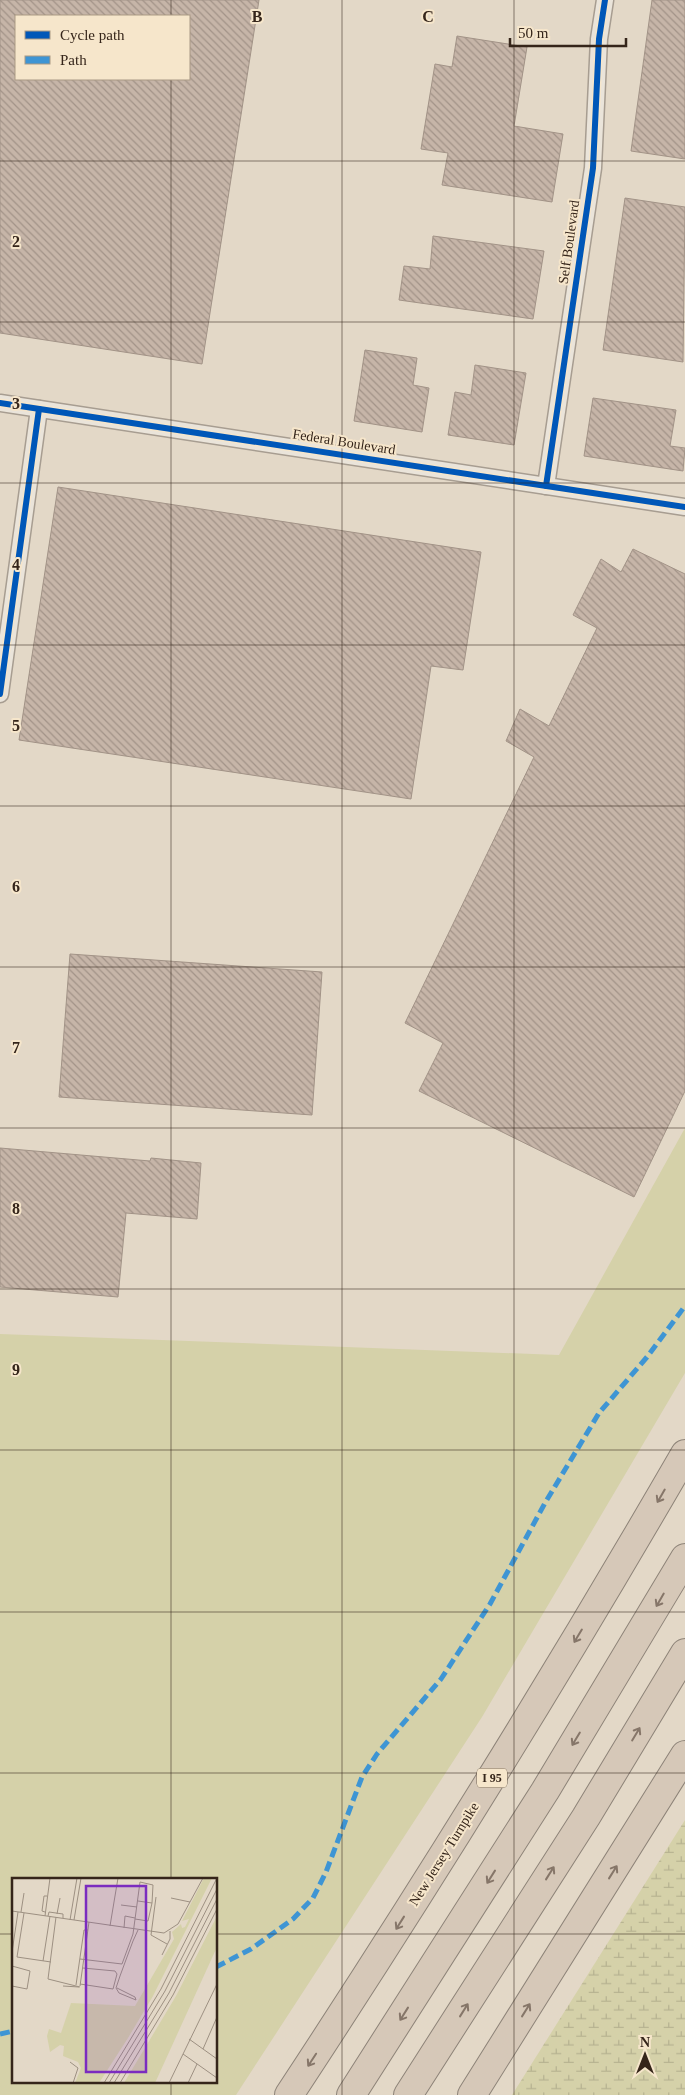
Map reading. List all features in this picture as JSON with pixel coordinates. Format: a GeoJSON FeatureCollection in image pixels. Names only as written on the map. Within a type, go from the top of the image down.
{"type":"FeatureCollection","features":[{"type":"Feature","properties":{"kind":"highway","name":"New Jersey Turnpike"},"geometry":{"type":"LineString","coordinates":[[289,2095],[501,1762],[610,1583],[685,1454]]}},
{"type":"Feature","properties":{"kind":"highway"},"geometry":{"type":"LineString","coordinates":[[351,2095],[545,1791],[685,1558]]}},
{"type":"Feature","properties":{"kind":"highway"},"geometry":{"type":"LineString","coordinates":[[408,2095],[586,1817],[685,1653]]}},
{"type":"Feature","properties":{"kind":"highway"},"geometry":{"type":"LineString","coordinates":[[472,2095],[685,1755]]}},
{"type":"Feature","properties":{"kind":"street","name":"Self Boulevard"},"geometry":{"type":"LineString","coordinates":[[546,486],[593,168],[599,39],[605,0]]}},
{"type":"Feature","properties":{"kind":"street","name":"Federal Boulevard"},"geometry":{"type":"LineString","coordinates":[[0,403],[685,507]]}},
{"type":"Feature","properties":{"kind":"street"},"geometry":{"type":"LineString","coordinates":[[0,694],[39,409]]}},
{"type":"Feature","properties":{"kind":"green space"},"geometry":{"type":"Polygon","coordinates":[[[685,1128],[685,1373],[482,1717],[236,2095],[0,2095],[0,1334],[559,1355],[685,1128]]]}},
{"type":"Feature","properties":{"kind":"green space"},"geometry":{"type":"Polygon","coordinates":[[[685,1820],[685,2095],[512,2095],[685,1820]]]}},
{"type":"Feature","properties":{"kind":"building"},"geometry":{"type":"Polygon","coordinates":[[[0,0],[259,0],[202,364],[0,333],[0,0]]]}},
{"type":"Feature","properties":{"kind":"building"},"geometry":{"type":"Polygon","coordinates":[[[652,0],[685,0],[685,159],[631,151],[652,0]]]}},
{"type":"Feature","properties":{"kind":"building"},"geometry":{"type":"Polygon","coordinates":[[[457,36],[527,47],[514,126],[563,134],[552,202],[442,185],[448,153],[421,149],[435,64],[452,67],[457,36]]]}},
{"type":"Feature","properties":{"kind":"building"},"geometry":{"type":"Polygon","coordinates":[[[625,198],[685,207],[683,362],[603,350],[625,198]]]}},
{"type":"Feature","properties":{"kind":"building"},"geometry":{"type":"Polygon","coordinates":[[[433,236],[544,251],[533,319],[399,300],[404,266],[430,269],[433,236]]]}},
{"type":"Feature","properties":{"kind":"building"},"geometry":{"type":"Polygon","coordinates":[[[365,350],[417,358],[413,385],[429,388],[422,432],[354,421],[365,350]]]}},
{"type":"Feature","properties":{"kind":"building"},"geometry":{"type":"Polygon","coordinates":[[[475,365],[526,373],[514,445],[448,435],[455,392],[471,395],[475,365]]]}},
{"type":"Feature","properties":{"kind":"building"},"geometry":{"type":"Polygon","coordinates":[[[593,398],[676,410],[670,446],[685,448],[683,471],[584,456],[593,398]]]}},
{"type":"Feature","properties":{"kind":"building"},"geometry":{"type":"Polygon","coordinates":[[[58,487],[481,552],[463,670],[431,666],[411,799],[19,740],[58,487]]]}},
{"type":"Feature","properties":{"kind":"building"},"geometry":{"type":"Polygon","coordinates":[[[633,549],[685,574],[685,1091],[634,1197],[419,1091],[443,1043],[405,1023],[534,757],[506,741],[520,709],[549,726],[597,628],[573,615],[601,559],[621,572],[633,549]]]}},
{"type":"Feature","properties":{"kind":"building"},"geometry":{"type":"Polygon","coordinates":[[[70,954],[322,972],[312,1115],[59,1097],[70,954]]]}},
{"type":"Feature","properties":{"kind":"building"},"geometry":{"type":"Polygon","coordinates":[[[0,1148],[150,1161],[151,1158],[201,1163],[197,1219],[126,1213],[118,1297],[0,1287],[0,1148]]]}},
{"type":"Feature","properties":{"kind":"marked path"},"geometry":{"type":"LineString","coordinates":[[218,1966],[251,1949],[293,1919],[313,1898],[326,1872],[362,1777],[377,1754],[441,1679],[490,1604],[545,1503],[599,1413],[647,1357],[685,1306]]}},
{"type":"Feature","properties":{"kind":"marked path"},"geometry":{"type":"LineString","coordinates":[[0,2034],[12,2031]]}},
{"type":"Feature","properties":{"kind":"cycle path"},"geometry":{"type":"LineString","coordinates":[[546,486],[593,168],[599,39],[605,0]]}},
{"type":"Feature","properties":{"kind":"cycle path"},"geometry":{"type":"LineString","coordinates":[[0,403],[685,507]]}},
{"type":"Feature","properties":{"kind":"cycle path"},"geometry":{"type":"LineString","coordinates":[[0,694],[39,409]]}}]}
